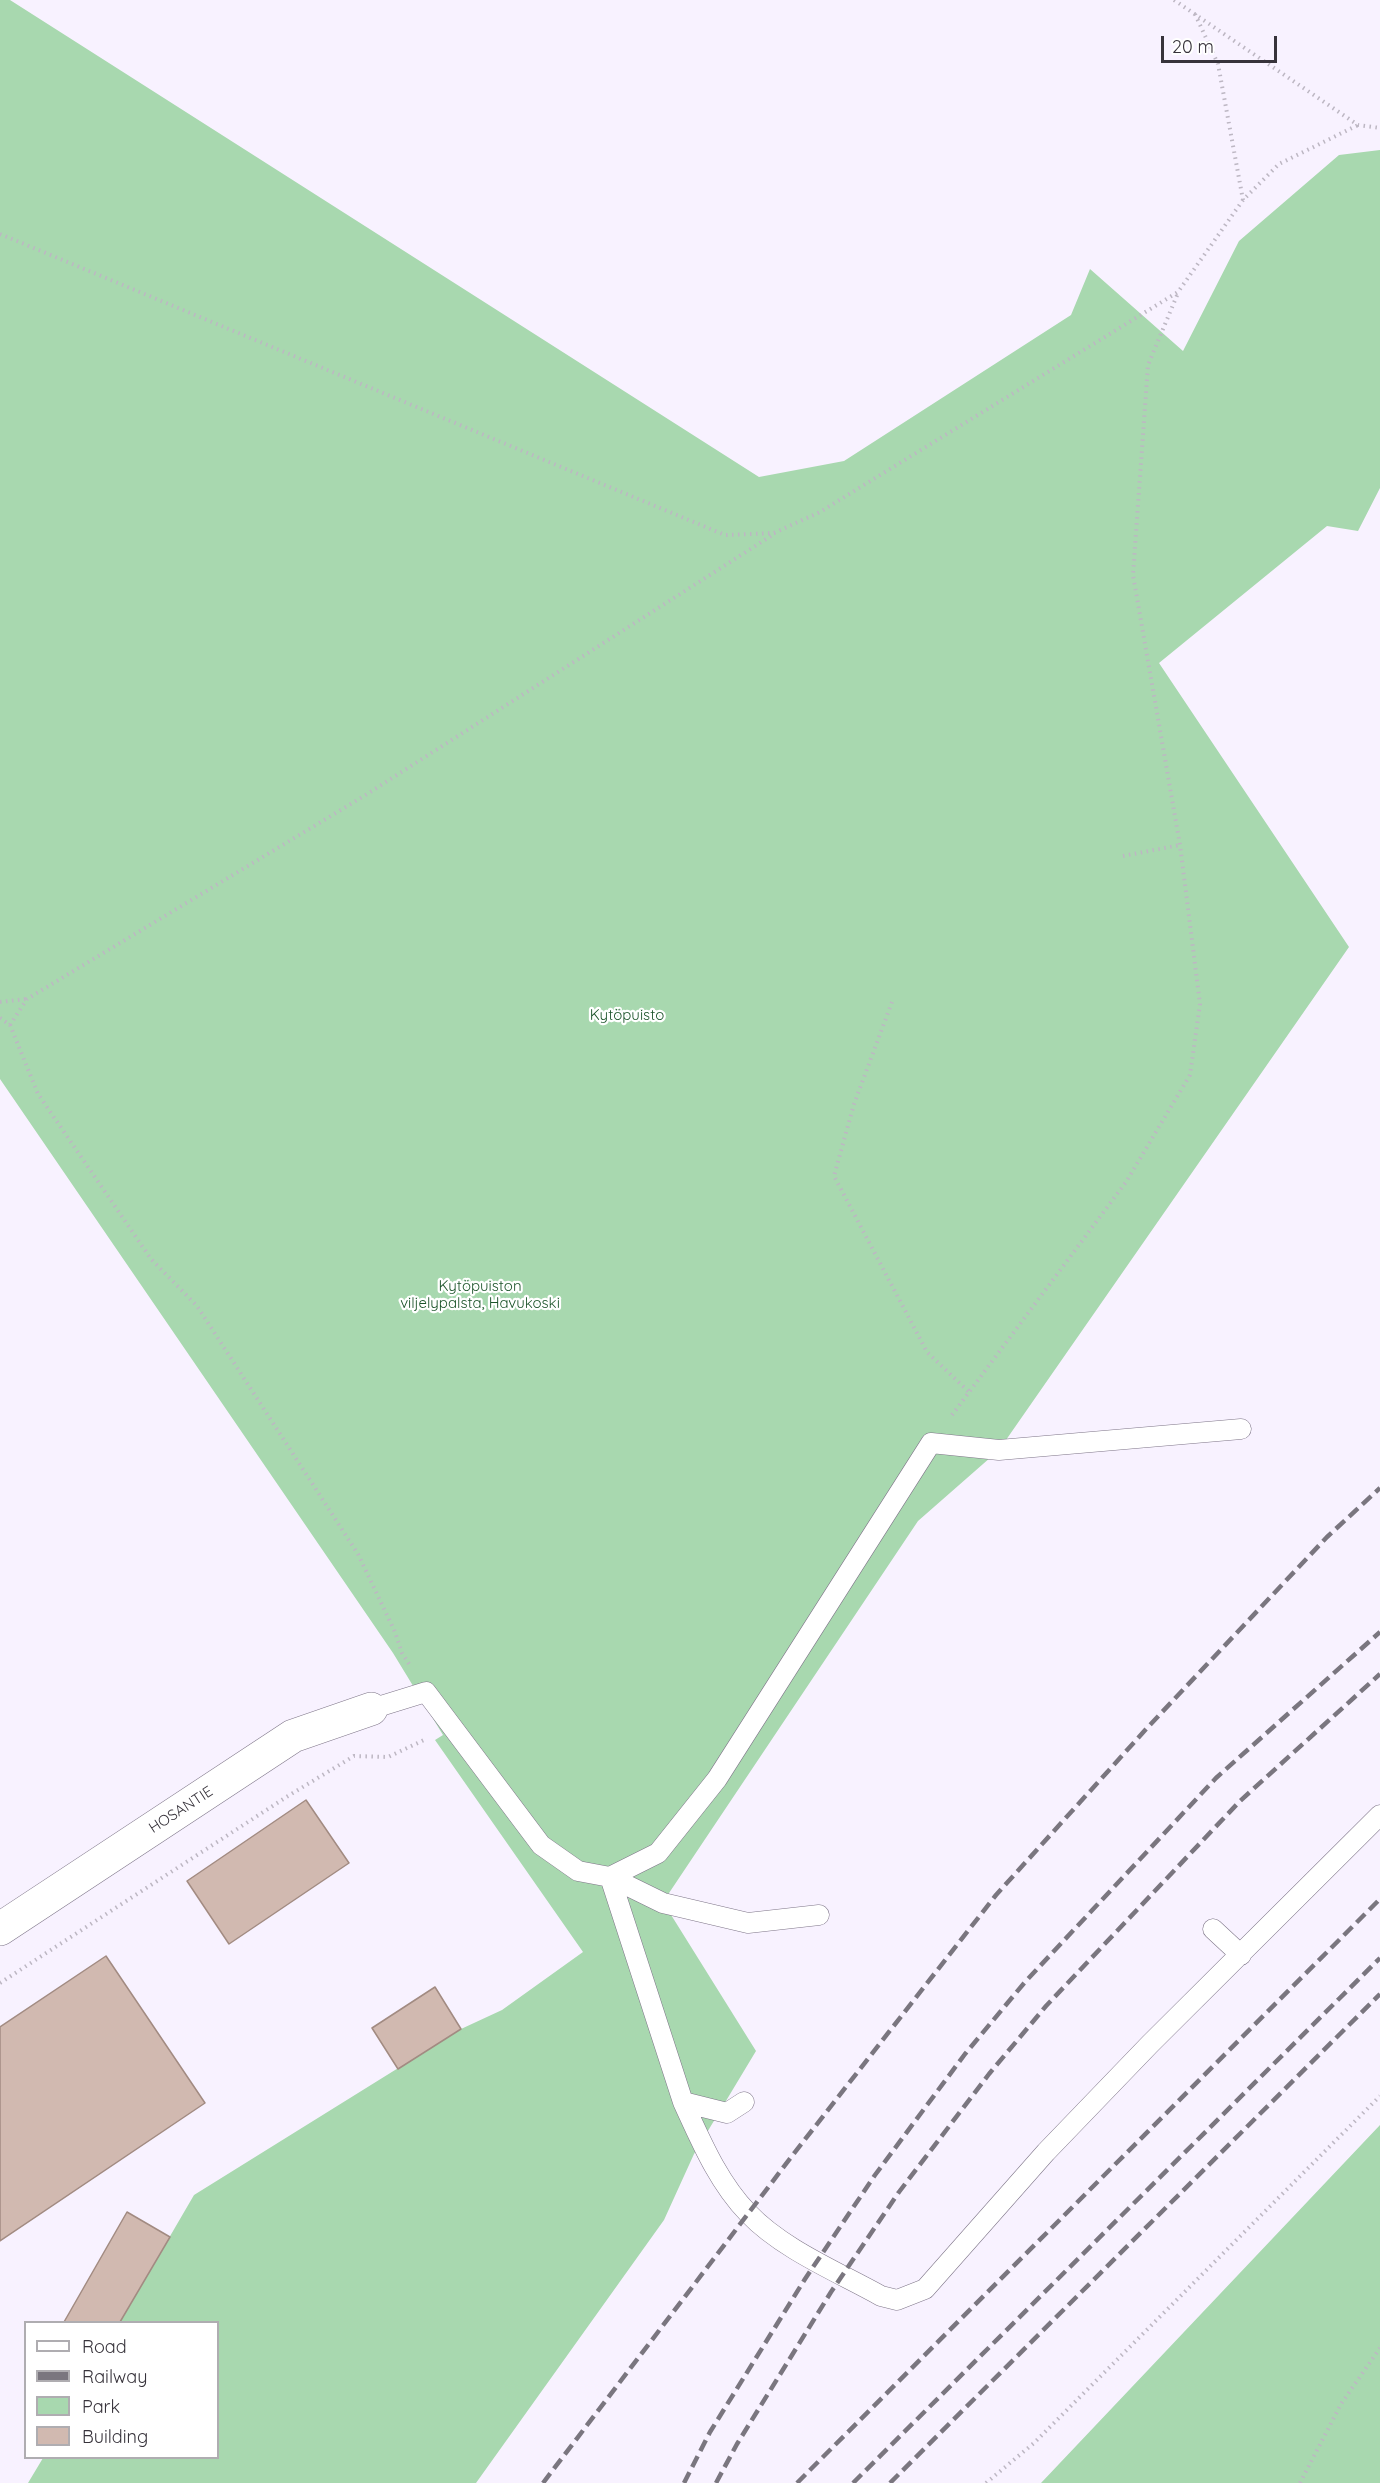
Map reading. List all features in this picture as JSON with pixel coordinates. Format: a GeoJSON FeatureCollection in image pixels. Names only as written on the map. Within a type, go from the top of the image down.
{"type":"FeatureCollection","features":[{"type":"Feature","properties":{"kind":"street","name":"HOSANTIE"},"geometry":{"type":"LineString","coordinates":[[0,1929],[293,1736],[371,1708]]}},
{"type":"Feature","properties":{"kind":"lane"},"geometry":{"type":"LineString","coordinates":[[610,1877],[658,1853],[717,1779],[931,1443],[999,1450],[1241,1429]]}},
{"type":"Feature","properties":{"kind":"lane"},"geometry":{"type":"LineString","coordinates":[[371,1708],[426,1692],[541,1845],[578,1871],[610,1877],[663,1903],[748,1923],[819,1915]]}},
{"type":"Feature","properties":{"kind":"lane"},"geometry":{"type":"LineString","coordinates":[[610,1877],[683,2102],[714,2167],[748,2213],[782,2241],[881,2296],[897,2300],[925,2289],[1046,2152],[1380,1815]]}},
{"type":"Feature","properties":{"kind":"lane"},"geometry":{"type":"LineString","coordinates":[[1213,1929],[1240,1955]]}},
{"type":"Feature","properties":{"kind":"lane"},"geometry":{"type":"LineString","coordinates":[[683,2102],[728,2113],[744,2102]]}},
{"type":"Feature","properties":{"kind":"path"},"geometry":{"type":"LineString","coordinates":[[1174,0],[1358,125],[1380,128]]}},
{"type":"Feature","properties":{"kind":"path"},"geometry":{"type":"LineString","coordinates":[[1194,14],[1218,64],[1243,200]]}},
{"type":"Feature","properties":{"kind":"path"},"geometry":{"type":"LineString","coordinates":[[931,1443],[1126,1182],[1190,1075],[1200,1004],[1180,845],[1133,575],[1148,365],[1178,292],[1243,200],[1279,164],[1358,125]]}},
{"type":"Feature","properties":{"kind":"path"},"geometry":{"type":"LineString","coordinates":[[0,234],[725,535],[774,533]]}},
{"type":"Feature","properties":{"kind":"path"},"geometry":{"type":"LineString","coordinates":[[0,1002],[27,999],[364,796],[774,533],[820,512],[1178,292]]}},
{"type":"Feature","properties":{"kind":"path"},"geometry":{"type":"LineString","coordinates":[[1123,856],[1180,845]]}},
{"type":"Feature","properties":{"kind":"path"},"geometry":{"type":"LineString","coordinates":[[10,1025],[27,999]]}},
{"type":"Feature","properties":{"kind":"path"},"geometry":{"type":"LineString","coordinates":[[892,1002],[854,1104],[834,1176],[927,1352],[970,1393]]}},
{"type":"Feature","properties":{"kind":"path"},"geometry":{"type":"LineString","coordinates":[[0,1017],[10,1025],[38,1094],[151,1259],[197,1306],[358,1554],[395,1632],[402,1653],[426,1692]]}},
{"type":"Feature","properties":{"kind":"path"},"geometry":{"type":"LineString","coordinates":[[0,1983],[288,1796],[354,1756],[388,1757],[452,1726]]}},
{"type":"Feature","properties":{"kind":"path"},"geometry":{"type":"LineString","coordinates":[[986,2483],[1034,2443],[1380,2096]]}},
{"type":"Feature","properties":{"kind":"path"},"geometry":{"type":"LineString","coordinates":[[1300,2483],[1341,2404],[1380,2348]]}},
{"type":"Feature","properties":{"kind":"green space","name":"Kytöpuisto"},"geometry":{"type":"Polygon","coordinates":[[[0,0],[10,0],[759,477],[844,461],[1071,315],[1090,269],[1183,351],[1239,241],[1339,155],[1380,150],[1380,488],[1358,531],[1327,526],[1159,663],[1349,947],[999,1450],[918,1521],[663,1902],[756,2051],[694,2154],[664,2220],[476,2483],[28,2483],[42,2459],[219,2459],[219,2321],[121,2321],[194,2195],[461,2029],[502,2010],[583,1952],[435,1740],[443,1735],[393,1653],[0,1079],[0,0]]]}},
{"type":"Feature","properties":{"kind":"green space"},"geometry":{"type":"Polygon","coordinates":[[[1380,2125],[1380,2483],[1041,2483],[1380,2125]]]}},
{"type":"Feature","properties":{"kind":"building"},"geometry":{"type":"Polygon","coordinates":[[[306,1800],[349,1863],[229,1944],[187,1881],[306,1800]]]}},
{"type":"Feature","properties":{"kind":"building"},"geometry":{"type":"Polygon","coordinates":[[[106,1956],[205,2103],[0,2241],[0,2027],[106,1956]]]}},
{"type":"Feature","properties":{"kind":"building"},"geometry":{"type":"Polygon","coordinates":[[[435,1987],[461,2029],[398,2069],[372,2028],[435,1987]]]}},
{"type":"Feature","properties":{"kind":"building"},"geometry":{"type":"Polygon","coordinates":[[[127,2212],[170,2237],[121,2321],[65,2321],[127,2212]]]}},
{"type":"Feature","properties":{"kind":"railway"},"geometry":{"type":"LineString","coordinates":[[543,2483],[792,2156],[996,1895],[1148,1727],[1327,1537],[1380,1488]]}},
{"type":"Feature","properties":{"kind":"railway"},"geometry":{"type":"LineString","coordinates":[[684,2483],[710,2432],[805,2279],[875,2175],[965,2054],[1025,1982],[1216,1778],[1380,1632]]}},
{"type":"Feature","properties":{"kind":"railway"},"geometry":{"type":"LineString","coordinates":[[716,2483],[737,2444],[831,2292],[899,2192],[989,2074],[1046,2006],[1240,1801],[1380,1674]]}},
{"type":"Feature","properties":{"kind":"railway"},"geometry":{"type":"LineString","coordinates":[[797,2483],[1380,1899]]}},
{"type":"Feature","properties":{"kind":"railway"},"geometry":{"type":"LineString","coordinates":[[853,2483],[1380,1958]]}},
{"type":"Feature","properties":{"kind":"railway"},"geometry":{"type":"LineString","coordinates":[[890,2483],[1380,1994]]}},
{"type":"Feature","properties":{"kind":"park label","name":"Kytöpuiston viljelypalsta, Havukoski"},"geometry":{"type":"Point","coordinates":[480,1294]}}]}
